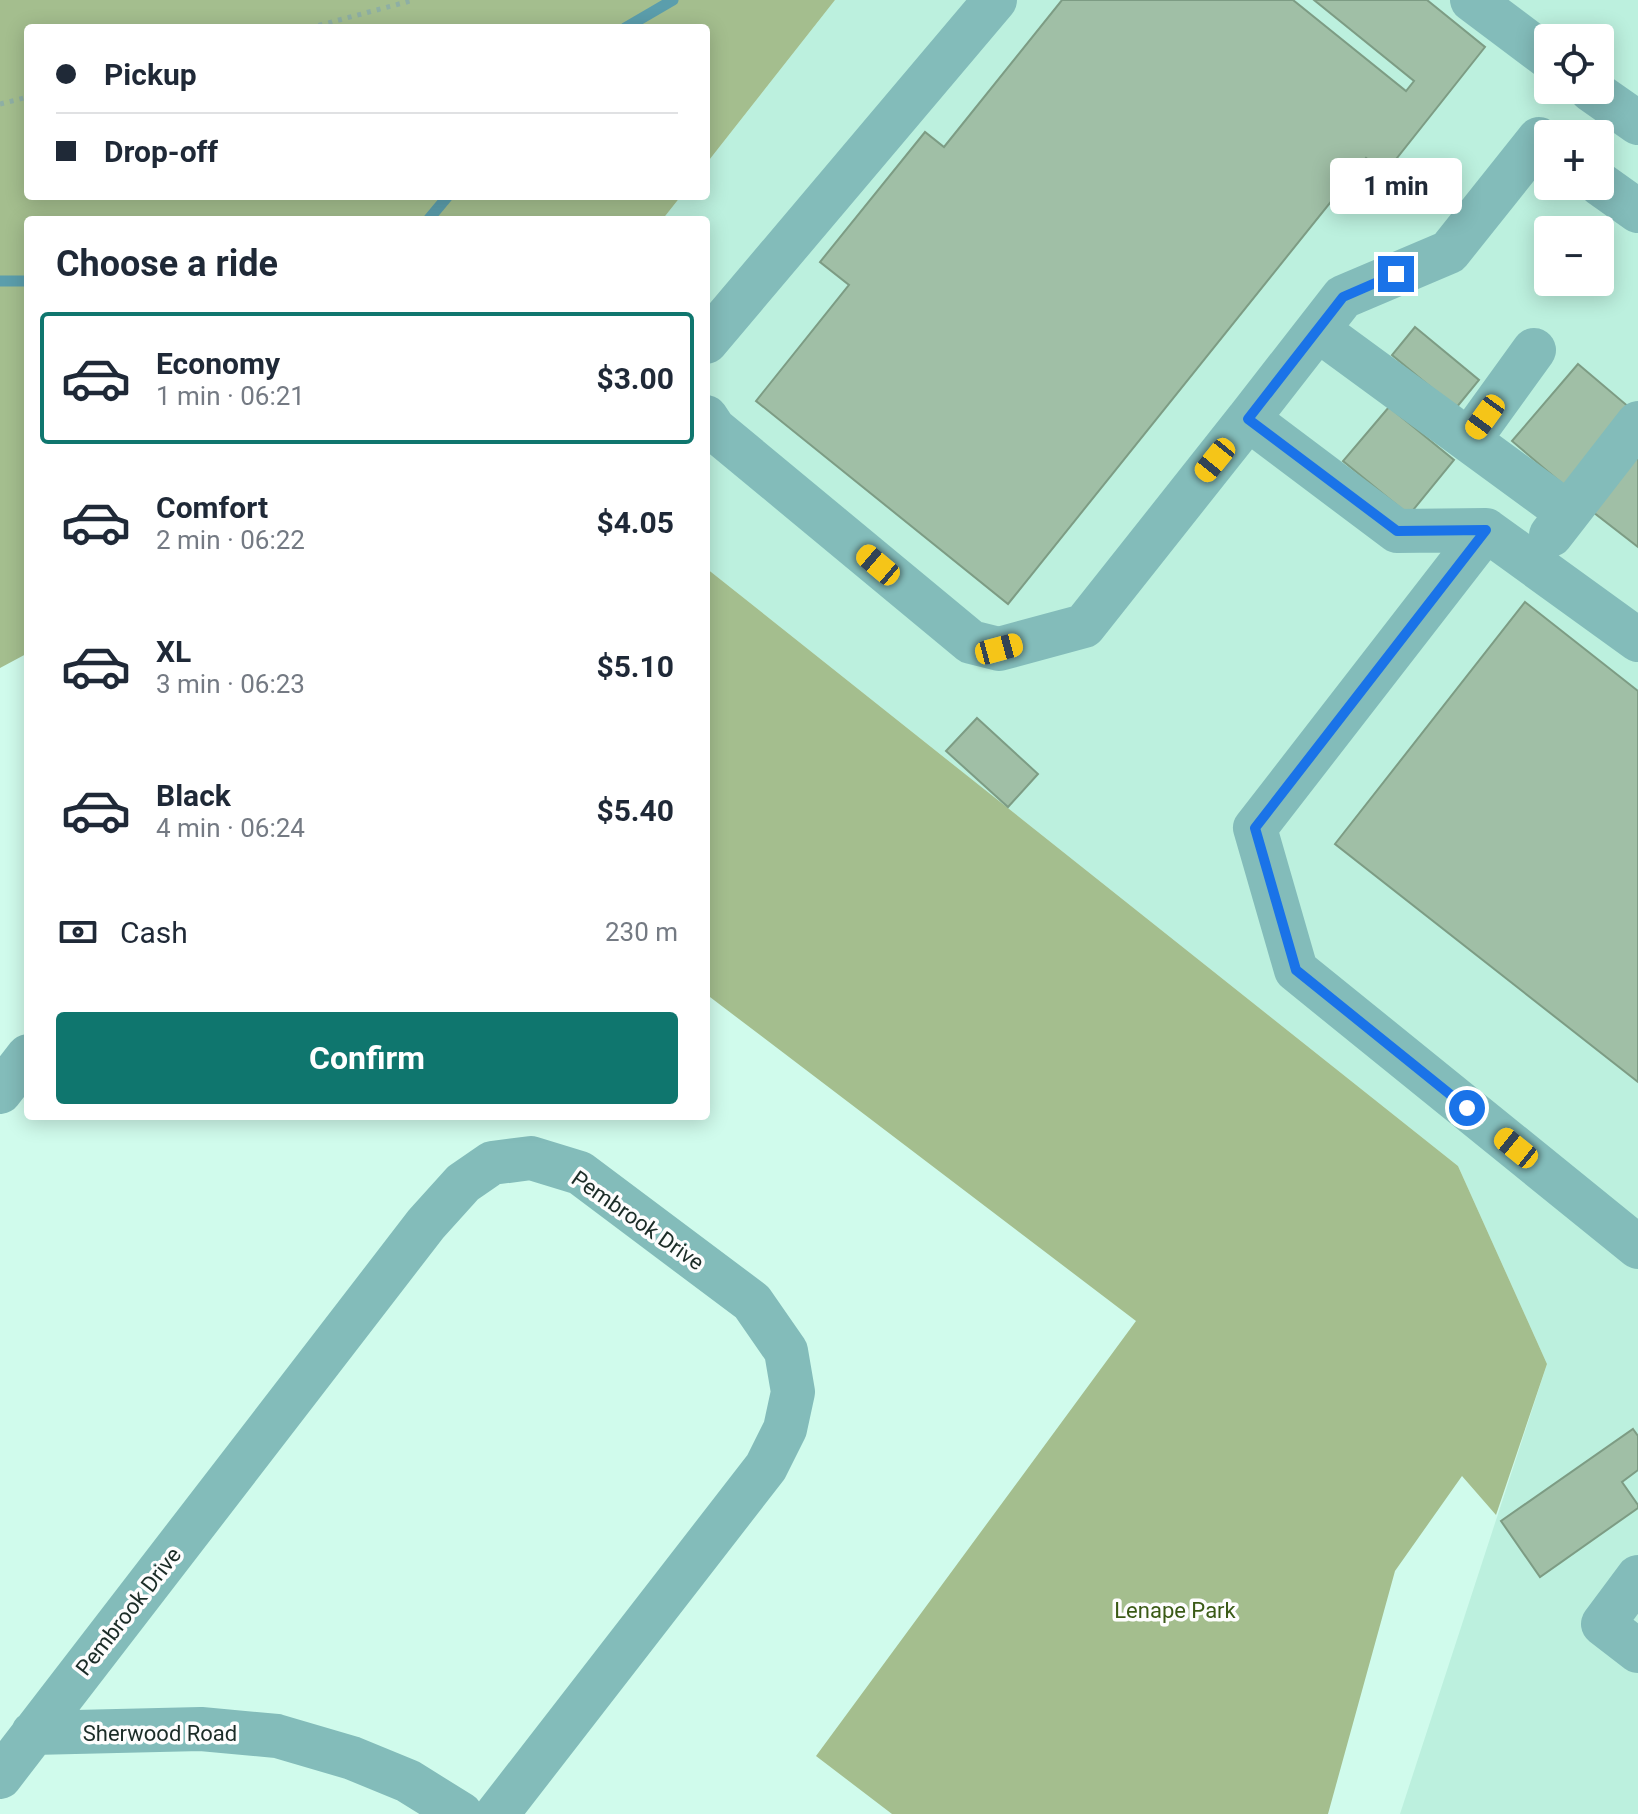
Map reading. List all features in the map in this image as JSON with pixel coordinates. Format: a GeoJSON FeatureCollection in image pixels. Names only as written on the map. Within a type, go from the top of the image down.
{"type":"FeatureCollection","features":[{"type":"Feature","properties":{"kind":"street"},"geometry":{"type":"LineString","coordinates":[[710,337],[995,0]]}},
{"type":"Feature","properties":{"kind":"street"},"geometry":{"type":"LineString","coordinates":[[1472,0],[1534,46]]}},
{"type":"Feature","properties":{"kind":"street"},"geometry":{"type":"LineString","coordinates":[[1611,104],[1638,123]]}},
{"type":"Feature","properties":{"kind":"street"},"geometry":{"type":"LineString","coordinates":[[710,423],[971,642],[999,649],[1084,626],[1343,297],[1449,252],[1534,145]]}},
{"type":"Feature","properties":{"kind":"street"},"geometry":{"type":"LineString","coordinates":[[1614,194],[1638,211]]}},
{"type":"Feature","properties":{"kind":"street"},"geometry":{"type":"LineString","coordinates":[[1318,330],[1568,513]]}},
{"type":"Feature","properties":{"kind":"street"},"geometry":{"type":"LineString","coordinates":[[1469,440],[1534,350]]}},
{"type":"Feature","properties":{"kind":"street"},"geometry":{"type":"LineString","coordinates":[[1248,419],[1397,531],[1486,530],[1638,640]]}},
{"type":"Feature","properties":{"kind":"street"},"geometry":{"type":"LineString","coordinates":[[1530,562],[1638,423]]}},
{"type":"Feature","properties":{"kind":"street"},"geometry":{"type":"LineString","coordinates":[[1486,530],[1255,828],[1296,970],[1638,1247]]}},
{"type":"Feature","properties":{"kind":"street"},"geometry":{"type":"LineString","coordinates":[[0,1092],[24,1061]]}},
{"type":"Feature","properties":{"kind":"street","name":"Pembrook Drive"},"geometry":{"type":"LineString","coordinates":[[0,1777],[426,1224],[463,1183],[492,1163],[531,1158],[580,1173],[752,1302],[786,1351],[793,1392],[785,1429],[766,1467],[497,1814]]}},
{"type":"Feature","properties":{"kind":"street"},"geometry":{"type":"LineString","coordinates":[[1638,1577],[1603,1624],[1638,1651]]}},
{"type":"Feature","properties":{"kind":"street","name":"Sherwood Road"},"geometry":{"type":"LineString","coordinates":[[33,1733],[201,1729],[277,1736],[352,1758],[408,1781],[461,1814]]}},
{"type":"Feature","properties":{"kind":"path"},"geometry":{"type":"LineString","coordinates":[[324,24],[414,0]]}},
{"type":"Feature","properties":{"kind":"path"},"geometry":{"type":"LineString","coordinates":[[0,104],[24,98]]}},
{"type":"Feature","properties":{"kind":"shaded area"},"geometry":{"type":"Polygon","coordinates":[[[835,0],[1638,0],[1638,1814],[1400,1814],[1547,1364],[1458,1166],[710,571],[710,216],[665,216],[678,200],[710,200],[710,159],[835,0]]]}},
{"type":"Feature","properties":{"kind":"green space"},"geometry":{"type":"Polygon","coordinates":[[[0,0],[835,0],[710,159],[710,24],[24,24],[24,200],[678,200],[665,216],[24,216],[24,655],[0,668],[0,0]]]}},
{"type":"Feature","properties":{"kind":"green space","name":"Lenape Park"},"geometry":{"type":"Polygon","coordinates":[[[710,571],[1458,1166],[1547,1364],[1496,1515],[1462,1476],[1395,1571],[1328,1814],[892,1814],[816,1756],[1136,1321],[710,997],[710,571]]]}},
{"type":"Feature","properties":{"kind":"building"},"geometry":{"type":"Polygon","coordinates":[[[1062,0],[1293,0],[1406,91],[1414,81],[1314,0],[1427,0],[1485,47],[1385,173],[1366,158],[1008,604],[756,401],[849,285],[820,262],[925,132],[944,147],[1062,0]]]}},
{"type":"Feature","properties":{"kind":"building"},"geometry":{"type":"Polygon","coordinates":[[[1415,327],[1479,380],[1456,408],[1392,355],[1415,327]]]}},
{"type":"Feature","properties":{"kind":"building"},"geometry":{"type":"Polygon","coordinates":[[[1578,364],[1630,408],[1565,486],[1512,441],[1578,364]]]}},
{"type":"Feature","properties":{"kind":"building"},"geometry":{"type":"Polygon","coordinates":[[[1389,407],[1454,460],[1409,515],[1343,461],[1389,407]]]}},
{"type":"Feature","properties":{"kind":"building"},"geometry":{"type":"Polygon","coordinates":[[[1638,455],[1638,547],[1593,512],[1638,455]]]}},
{"type":"Feature","properties":{"kind":"building"},"geometry":{"type":"Polygon","coordinates":[[[1525,602],[1638,691],[1638,1082],[1335,844],[1525,602]]]}},
{"type":"Feature","properties":{"kind":"building"},"geometry":{"type":"Polygon","coordinates":[[[977,718],[1038,774],[1008,807],[946,751],[977,718]]]}},
{"type":"Feature","properties":{"kind":"building"},"geometry":{"type":"Polygon","coordinates":[[[1633,1429],[1638,1436],[1638,1470],[1622,1482],[1638,1508],[1540,1577],[1501,1521],[1633,1429]]]}},
{"type":"Feature","properties":{"kind":"waterway"},"geometry":{"type":"LineString","coordinates":[[632,24],[673,0]]}},
{"type":"Feature","properties":{"kind":"waterway"},"geometry":{"type":"LineString","coordinates":[[431,216],[445,200]]}},
{"type":"Feature","properties":{"kind":"waterway"},"geometry":{"type":"LineString","coordinates":[[0,281],[24,281]]}},
{"type":"Feature","properties":{"kind":"route"},"geometry":{"type":"LineString","coordinates":[[1396,274],[1343,297],[1248,419],[1397,531],[1486,530],[1255,828],[1296,970],[1467,1108]]}}]}
